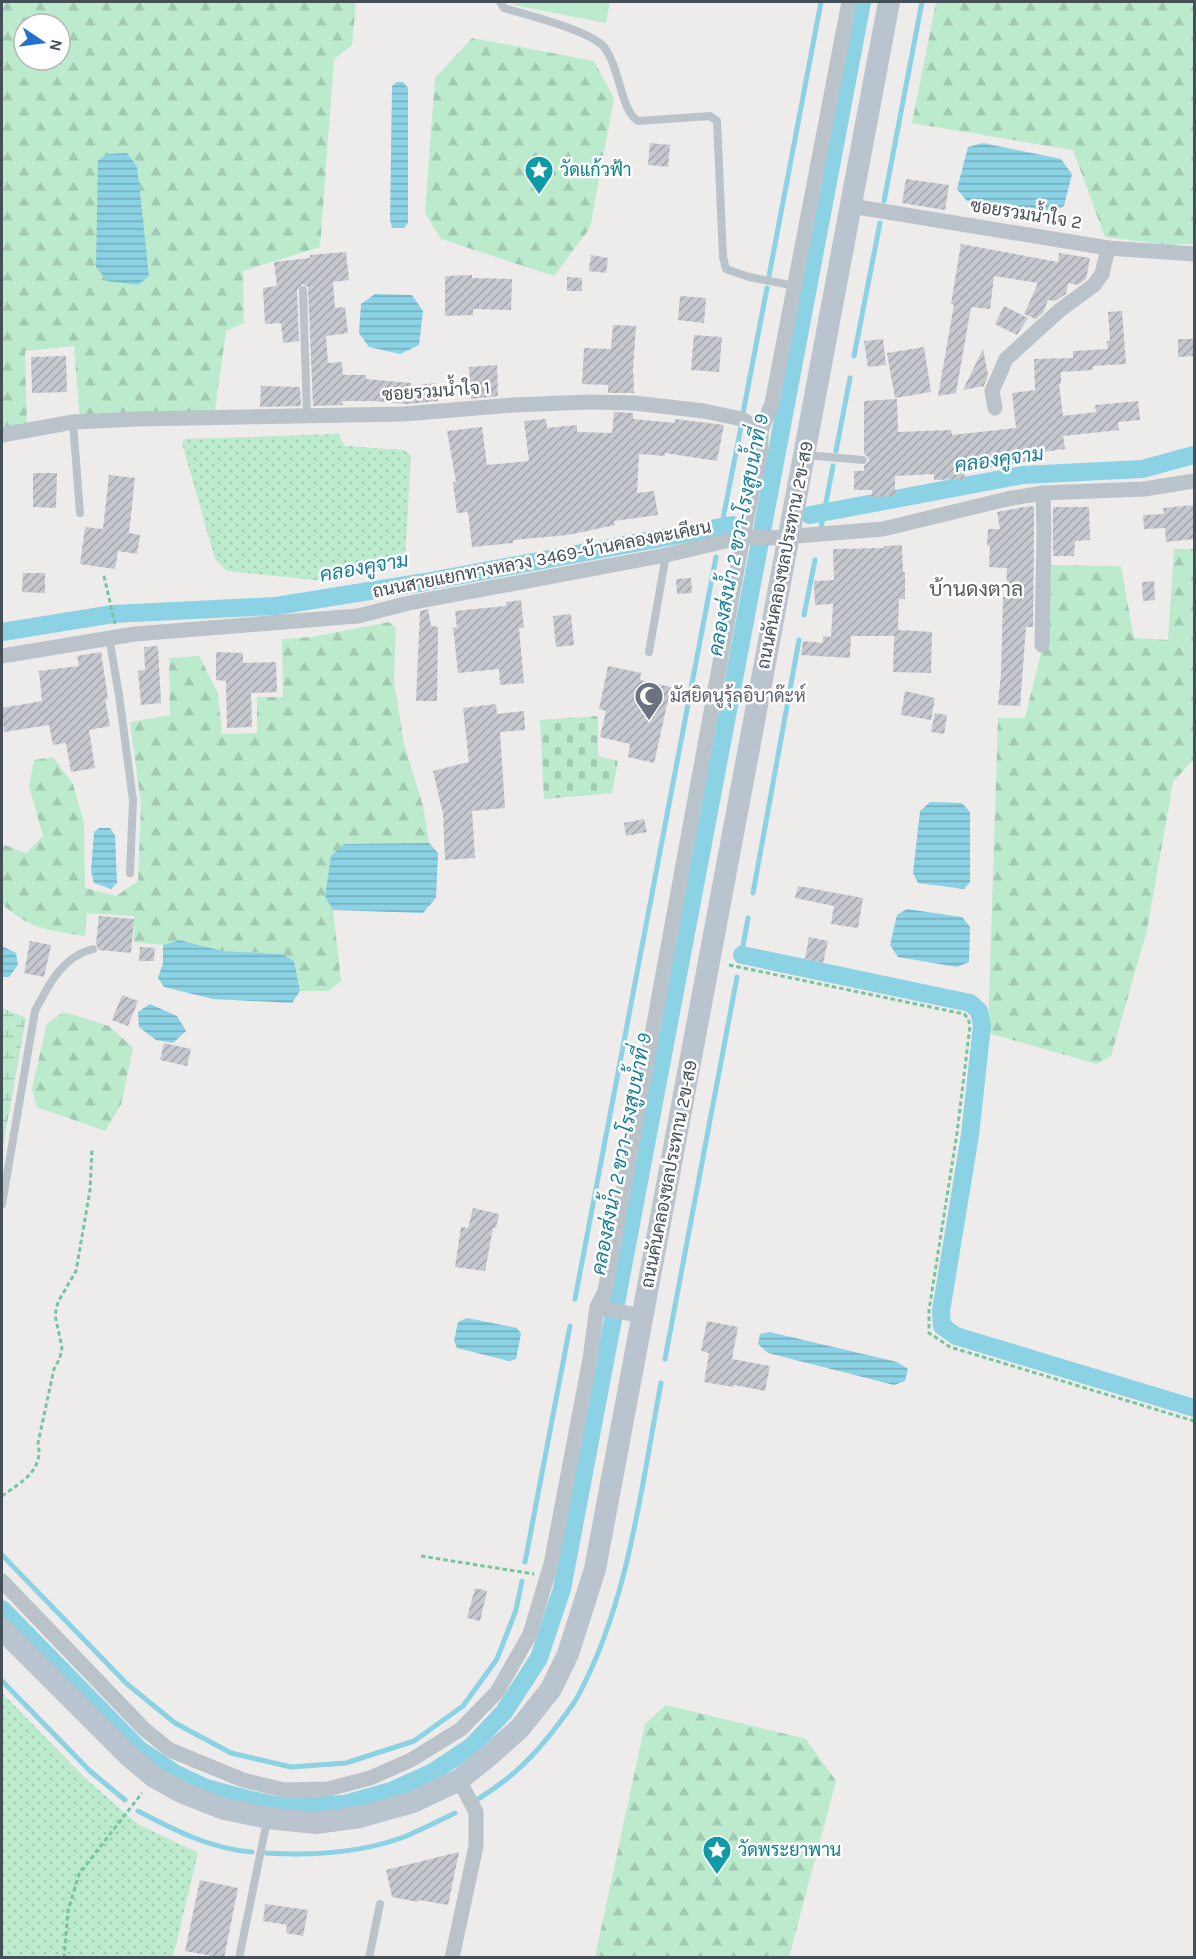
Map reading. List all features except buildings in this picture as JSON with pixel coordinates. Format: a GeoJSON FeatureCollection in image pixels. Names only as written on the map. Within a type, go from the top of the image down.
{"type":"FeatureCollection","features":[{"type":"Feature","properties":{"kind":"street"},"geometry":{"type":"LineString","coordinates":[[2,1581],[144,1729],[170,1750],[243,1780],[284,1790],[328,1789],[370,1778],[411,1760],[461,1729],[496,1692],[530,1634],[547,1577],[608,1279],[747,536],[761,451],[761,431],[772,403],[849,2]]}},
{"type":"Feature","properties":{"kind":"street","name":"ถนนคันคลองชลประทาน 2ข-ส9"},"geometry":{"type":"LineString","coordinates":[[2,1629],[128,1755],[154,1777],[181,1792],[224,1809],[268,1818],[316,1823],[360,1817],[413,1802],[459,1780],[520,1728],[550,1689],[568,1654],[595,1569],[637,1315],[709,961],[780,537],[804,455],[890,2]]}},
{"type":"Feature","properties":{"kind":"street","name":"ซอยรวมน้ำใจ 2"},"geometry":{"type":"LineString","coordinates":[[851,206],[1108,248],[1194,255]]}},
{"type":"Feature","properties":{"kind":"street"},"geometry":{"type":"LineString","coordinates":[[995,408],[992,391],[1006,359],[1060,310],[1094,285],[1102,274],[1108,248]]}},
{"type":"Feature","properties":{"kind":"street","name":"ซอยรวมน้ำใจ 1"},"geometry":{"type":"LineString","coordinates":[[2,435],[73,422],[404,414],[538,404],[634,403],[704,411],[733,417],[742,419],[761,431]]}},
{"type":"Feature","properties":{"kind":"street","name":"ถนนสายแยกทางหลวง 3469-บ้านคลองตะเคียน"},"geometry":{"type":"LineString","coordinates":[[2,656],[112,630],[358,616],[410,603],[666,555],[747,536],[780,537],[883,529],[1007,499],[1043,493],[1144,489],[1194,481]]}},
{"type":"Feature","properties":{"kind":"street"},"geometry":{"type":"LineString","coordinates":[[1042,645],[1043,493]]}},
{"type":"Feature","properties":{"kind":"street"},"geometry":{"type":"LineString","coordinates":[[602,1308],[637,1315]]}},
{"type":"Feature","properties":{"kind":"street"},"geometry":{"type":"LineString","coordinates":[[452,1958],[476,1846],[476,1812],[459,1780]]}},
{"type":"Feature","properties":{"kind":"lane"},"geometry":{"type":"LineString","coordinates":[[500,2],[504,8],[578,32],[603,46],[616,68],[627,111],[632,118],[638,121],[710,116],[714,118],[717,121],[726,269],[749,277],[795,286]]}},
{"type":"Feature","properties":{"kind":"lane"},"geometry":{"type":"LineString","coordinates":[[303,290],[307,416]]}},
{"type":"Feature","properties":{"kind":"lane"},"geometry":{"type":"LineString","coordinates":[[73,422],[80,513]]}},
{"type":"Feature","properties":{"kind":"lane"},"geometry":{"type":"LineString","coordinates":[[804,455],[864,460]]}},
{"type":"Feature","properties":{"kind":"lane"},"geometry":{"type":"LineString","coordinates":[[649,652],[666,555]]}},
{"type":"Feature","properties":{"kind":"lane"},"geometry":{"type":"LineString","coordinates":[[112,630],[133,800],[130,873]]}},
{"type":"Feature","properties":{"kind":"lane"},"geometry":{"type":"LineString","coordinates":[[2,1203],[36,1011],[47,989],[67,962],[82,952],[93,949]]}},
{"type":"Feature","properties":{"kind":"lane"},"geometry":{"type":"LineString","coordinates":[[239,1958],[268,1818]]}},
{"type":"Feature","properties":{"kind":"lane"},"geometry":{"type":"LineString","coordinates":[[369,1958],[380,1904]]}},
{"type":"Feature","properties":{"kind":"path"},"geometry":{"type":"LineString","coordinates":[[104,576],[109,597],[112,630]]}},
{"type":"Feature","properties":{"kind":"path"},"geometry":{"type":"LineString","coordinates":[[709,961],[964,1014],[970,1026],[957,1133],[929,1310],[929,1333],[950,1347],[1194,1421]]}},
{"type":"Feature","properties":{"kind":"path"},"geometry":{"type":"LineString","coordinates":[[2,1496],[26,1479],[38,1464],[40,1454],[38,1443],[54,1369],[60,1358],[62,1347],[55,1316],[58,1302],[76,1270],[90,1190],[92,1149]]}},
{"type":"Feature","properties":{"kind":"path"},"geometry":{"type":"LineString","coordinates":[[420,1556],[547,1577]]}},
{"type":"Feature","properties":{"kind":"path"},"geometry":{"type":"LineString","coordinates":[[64,1958],[68,1911],[79,1874],[154,1777]]}},
{"type":"Feature","properties":{"kind":"green space"},"geometry":{"type":"Polygon","coordinates":[[[2,2],[356,2],[352,45],[334,59],[320,247],[243,271],[244,323],[226,331],[215,410],[204,420],[80,421],[74,346],[25,351],[27,425],[2,427],[2,2]]]}},
{"type":"Feature","properties":{"kind":"green space"},"geometry":{"type":"Polygon","coordinates":[[[514,2],[610,2],[606,23],[513,5],[514,2]]]}},
{"type":"Feature","properties":{"kind":"green space"},"geometry":{"type":"Polygon","coordinates":[[[936,2],[1194,2],[1194,244],[1169,245],[1105,237],[1073,150],[912,123],[936,2]]]}},
{"type":"Feature","properties":{"kind":"green space"},"geometry":{"type":"Polygon","coordinates":[[[472,38],[594,61],[614,98],[590,228],[554,276],[441,239],[425,213],[435,78],[472,38]]]}},
{"type":"Feature","properties":{"kind":"green space"},"geometry":{"type":"Polygon","coordinates":[[[338,434],[345,446],[404,450],[411,455],[405,560],[315,580],[227,571],[215,559],[182,443],[185,439],[338,434]]]}},
{"type":"Feature","properties":{"kind":"green space"},"geometry":{"type":"Polygon","coordinates":[[[1174,549],[1194,549],[1194,760],[1173,782],[1147,930],[1111,1056],[1097,1064],[988,1033],[998,718],[1025,718],[1046,632],[1051,565],[1121,566],[1134,638],[1168,640],[1174,549]]]}},
{"type":"Feature","properties":{"kind":"green space"},"geometry":{"type":"Polygon","coordinates":[[[389,622],[396,628],[394,681],[404,744],[423,806],[429,843],[344,844],[325,897],[333,910],[341,981],[329,991],[300,991],[294,961],[282,954],[222,951],[180,940],[163,945],[134,942],[134,916],[87,913],[85,936],[61,932],[31,924],[2,904],[2,844],[26,853],[43,836],[29,786],[34,760],[53,757],[73,784],[84,823],[85,888],[116,896],[138,881],[141,805],[130,722],[170,715],[169,658],[199,656],[218,693],[222,734],[257,733],[257,697],[283,697],[282,639],[312,637],[389,622]]]}},
{"type":"Feature","properties":{"kind":"green space"},"geometry":{"type":"Polygon","coordinates":[[[598,716],[598,756],[618,761],[612,793],[544,799],[540,720],[598,716]]]}},
{"type":"Feature","properties":{"kind":"green space"},"geometry":{"type":"Polygon","coordinates":[[[2,1008],[26,1018],[2,1152],[2,1008]]]}},
{"type":"Feature","properties":{"kind":"green space"},"geometry":{"type":"Polygon","coordinates":[[[64,1012],[109,1026],[133,1048],[121,1105],[105,1131],[37,1107],[32,1089],[47,1023],[64,1012]]]}},
{"type":"Feature","properties":{"kind":"green space"},"geometry":{"type":"Polygon","coordinates":[[[2,1693],[86,1779],[138,1824],[198,1853],[173,1957],[2,1957],[2,1693]]]}},
{"type":"Feature","properties":{"kind":"green space"},"geometry":{"type":"Polygon","coordinates":[[[666,1705],[806,1739],[836,1781],[789,1957],[595,1957],[645,1724],[666,1705]]]}},
{"type":"Feature","properties":{"kind":"water"},"geometry":{"type":"Polygon","coordinates":[[[397,82],[403,82],[408,88],[408,223],[404,228],[392,228],[390,220],[392,86],[397,82]]]}},
{"type":"Feature","properties":{"kind":"water"},"geometry":{"type":"Polygon","coordinates":[[[983,143],[1061,159],[1072,174],[1064,206],[1041,218],[967,201],[957,189],[968,147],[983,143]]]}},
{"type":"Feature","properties":{"kind":"water"},"geometry":{"type":"Polygon","coordinates":[[[127,153],[137,166],[149,276],[138,285],[107,281],[96,267],[98,160],[108,154],[127,153]]]}},
{"type":"Feature","properties":{"kind":"water"},"geometry":{"type":"Polygon","coordinates":[[[375,294],[412,295],[423,311],[419,345],[400,354],[369,347],[359,333],[361,304],[375,294]]]}},
{"type":"Feature","properties":{"kind":"water"},"geometry":{"type":"Polygon","coordinates":[[[930,802],[962,803],[970,812],[970,882],[964,889],[918,883],[913,873],[920,811],[930,802]]]}},
{"type":"Feature","properties":{"kind":"water"},"geometry":{"type":"Polygon","coordinates":[[[99,828],[110,828],[115,835],[117,883],[111,889],[94,883],[91,871],[94,832],[99,828]]]}},
{"type":"Feature","properties":{"kind":"water"},"geometry":{"type":"Polygon","coordinates":[[[429,843],[438,853],[436,898],[423,913],[333,910],[325,897],[331,856],[344,844],[429,843]]]}},
{"type":"Feature","properties":{"kind":"water"},"geometry":{"type":"Polygon","coordinates":[[[907,909],[962,917],[970,927],[969,962],[957,967],[898,957],[890,945],[897,915],[907,909]]]}},
{"type":"Feature","properties":{"kind":"water"},"geometry":{"type":"Polygon","coordinates":[[[180,940],[222,951],[282,954],[294,961],[300,991],[292,1003],[213,999],[164,987],[158,978],[163,963],[163,945],[180,940]]]}},
{"type":"Feature","properties":{"kind":"water"},"geometry":{"type":"Polygon","coordinates":[[[2,946],[16,953],[18,965],[9,977],[2,977],[2,946]]]}},
{"type":"Feature","properties":{"kind":"water"},"geometry":{"type":"Polygon","coordinates":[[[150,1004],[177,1016],[186,1031],[173,1043],[156,1040],[139,1027],[138,1012],[150,1004]]]}},
{"type":"Feature","properties":{"kind":"water"},"geometry":{"type":"Polygon","coordinates":[[[467,1318],[517,1328],[521,1334],[516,1359],[509,1361],[457,1348],[454,1341],[458,1322],[467,1318]]]}},
{"type":"Feature","properties":{"kind":"water"},"geometry":{"type":"Polygon","coordinates":[[[770,1332],[897,1362],[908,1369],[905,1381],[894,1385],[768,1353],[758,1344],[760,1334],[770,1332]]]}},
{"type":"Feature","properties":{"kind":"waterway"},"geometry":{"type":"LineString","coordinates":[[769,276],[821,2]]}},
{"type":"Feature","properties":{"kind":"waterway","name":"คลองส่งน้ำ 2 ขวา-โรงสูบน้ำที่ 9"},"geometry":{"type":"LineString","coordinates":[[2,1609],[140,1750],[176,1774],[206,1788],[274,1805],[345,1804],[391,1791],[433,1772],[472,1746],[504,1712],[539,1658],[562,1589],[862,2]]}},
{"type":"Feature","properties":{"kind":"waterway"},"geometry":{"type":"LineString","coordinates":[[884,201],[922,2]]}},
{"type":"Feature","properties":{"kind":"waterway"},"geometry":{"type":"LineString","coordinates":[[854,356],[880,223]]}},
{"type":"Feature","properties":{"kind":"waterway"},"geometry":{"type":"LineString","coordinates":[[743,413],[767,288]]}},
{"type":"Feature","properties":{"kind":"waterway"},"geometry":{"type":"LineString","coordinates":[[836,451],[850,378]]}},
{"type":"Feature","properties":{"kind":"waterway"},"geometry":{"type":"LineString","coordinates":[[719,539],[741,427]]}},
{"type":"Feature","properties":{"kind":"waterway","name":"คลองคูจาม"},"geometry":{"type":"LineString","coordinates":[[810,515],[1023,475],[1142,469],[1194,455]]}},
{"type":"Feature","properties":{"kind":"waterway"},"geometry":{"type":"LineString","coordinates":[[821,528],[833,466]]}},
{"type":"Feature","properties":{"kind":"waterway","name":"คลองคูจาม"},"geometry":{"type":"LineString","coordinates":[[2,632],[113,614],[276,606],[425,582],[732,525]]}},
{"type":"Feature","properties":{"kind":"waterway"},"geometry":{"type":"LineString","coordinates":[[575,1299],[716,557]]}},
{"type":"Feature","properties":{"kind":"waterway"},"geometry":{"type":"LineString","coordinates":[[804,615],[815,560]]}},
{"type":"Feature","properties":{"kind":"waterway"},"geometry":{"type":"LineString","coordinates":[[753,893],[799,640]]}},
{"type":"Feature","properties":{"kind":"waterway"},"geometry":{"type":"LineString","coordinates":[[741,957],[748,918]]}},
{"type":"Feature","properties":{"kind":"waterway"},"geometry":{"type":"LineString","coordinates":[[742,955],[970,1003],[979,1011],[982,1026],[970,1135],[941,1311],[942,1326],[956,1336],[1194,1408]]}},
{"type":"Feature","properties":{"kind":"waterway"},"geometry":{"type":"LineString","coordinates":[[665,1359],[737,977]]}},
{"type":"Feature","properties":{"kind":"waterway"},"geometry":{"type":"LineString","coordinates":[[525,1562],[570,1326]]}},
{"type":"Feature","properties":{"kind":"waterway"},"geometry":{"type":"LineString","coordinates":[[473,1802],[521,1767],[541,1746],[574,1703],[595,1660],[610,1622],[631,1543],[661,1383]]}},
{"type":"Feature","properties":{"kind":"waterway"},"geometry":{"type":"LineString","coordinates":[[2,1555],[127,1684],[175,1723],[231,1753],[291,1767],[346,1763],[414,1741],[463,1706],[497,1659],[516,1610],[522,1581]]}},
{"type":"Feature","properties":{"kind":"waterway"},"geometry":{"type":"LineString","coordinates":[[2,1681],[90,1771],[125,1800]]}},
{"type":"Feature","properties":{"kind":"waterway"},"geometry":{"type":"LineString","coordinates":[[138,1811],[179,1832],[207,1843],[252,1852]]}},
{"type":"Feature","properties":{"kind":"waterway"},"geometry":{"type":"LineString","coordinates":[[266,1853],[301,1854],[370,1847],[404,1837],[455,1813]]}},
{"type":"Feature","properties":{"kind":"place","name":"วัดแก้วฟ้า"},"geometry":{"type":"Point","coordinates":[539,196]}},
{"type":"Feature","properties":{"kind":"place","name":"มัสยิดนูรุ้ลอิบาด๊ะห์"},"geometry":{"type":"Point","coordinates":[649,722]}},
{"type":"Feature","properties":{"kind":"place","name":"วัดพระยาพาน"},"geometry":{"type":"Point","coordinates":[717,1876]}},
{"type":"Feature","properties":{"kind":"district","name":"บ้านดงตาล"},"geometry":{"type":"Point","coordinates":[976,589]}}]}
